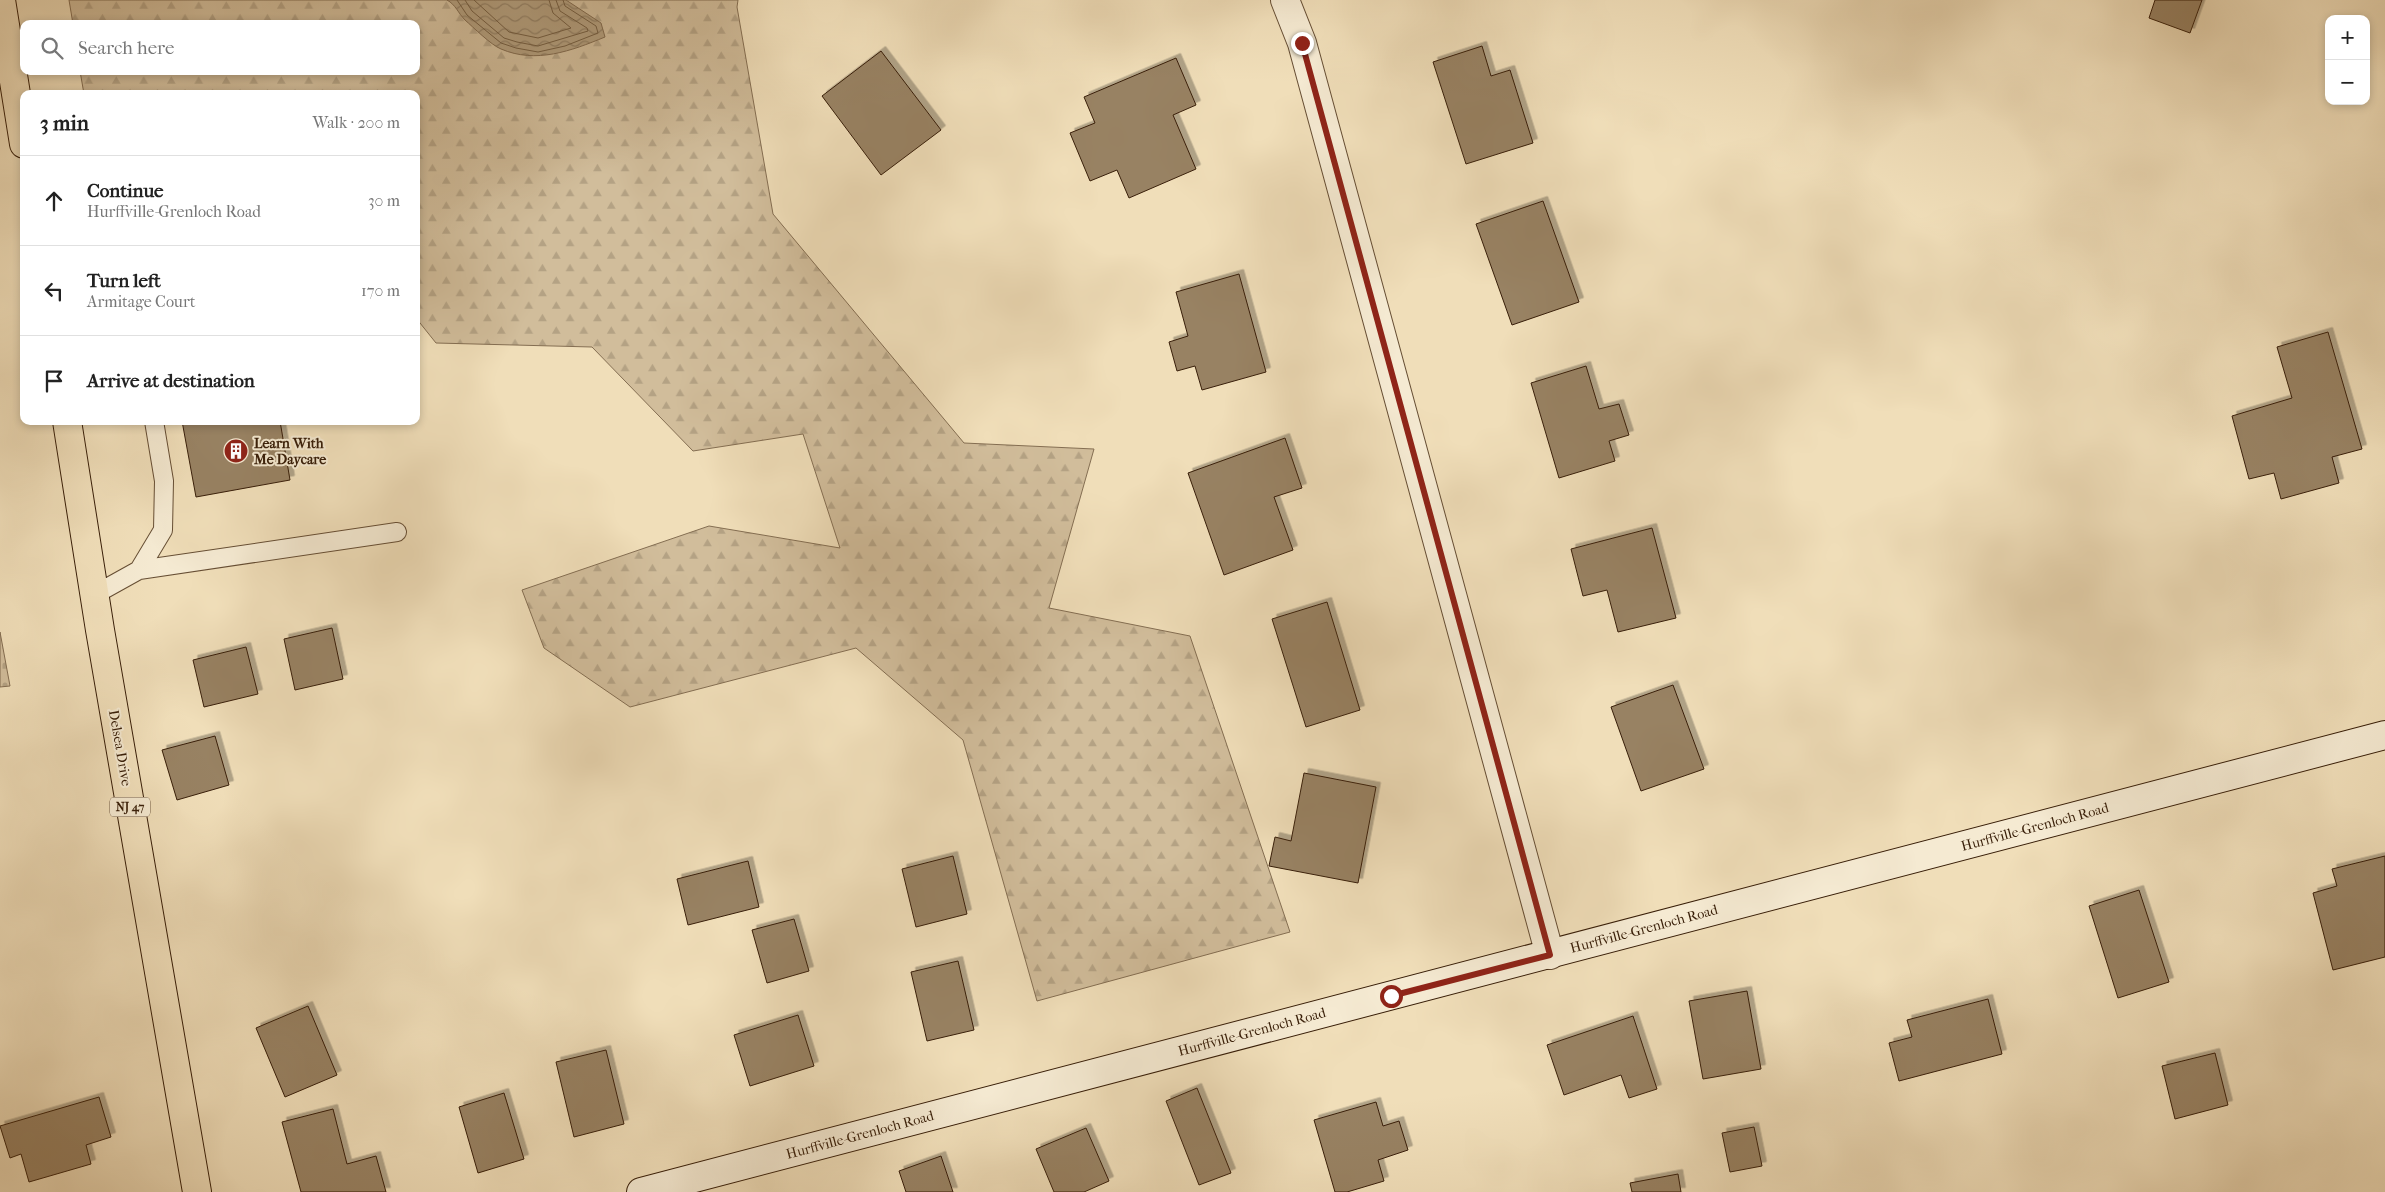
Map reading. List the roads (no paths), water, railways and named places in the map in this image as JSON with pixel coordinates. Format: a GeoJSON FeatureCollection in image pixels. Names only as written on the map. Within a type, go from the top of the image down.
{"type":"FeatureCollection","features":[{"type":"Feature","properties":{"kind":"main road"},"geometry":{"type":"LineString","coordinates":[[1,0],[20,119]]}},
{"type":"Feature","properties":{"kind":"main road"},"geometry":{"type":"LineString","coordinates":[[1285,0],[1302,43],[1550,955]]}},
{"type":"Feature","properties":{"kind":"main road","name":"Delsea Drive"},"geometry":{"type":"LineString","coordinates":[[68,425],[94,595],[197,1192]]}},
{"type":"Feature","properties":{"kind":"main road","name":"Hurffville-Grenloch Road"},"geometry":{"type":"LineString","coordinates":[[642,1192],[2385,735]]}},
{"type":"Feature","properties":{"kind":"lane"},"geometry":{"type":"LineString","coordinates":[[139,570],[164,530],[164,481],[155,425]]}},
{"type":"Feature","properties":{"kind":"lane"},"geometry":{"type":"LineString","coordinates":[[94,595],[139,570],[397,532]]}},
{"type":"Feature","properties":{"kind":"water"},"geometry":{"type":"Polygon","coordinates":[[[447,0],[566,0],[601,23],[605,37],[553,54],[527,55],[514,53],[501,49],[487,40],[447,0]]]}},
{"type":"Feature","properties":{"kind":"place","name":"Learn With Me Daycare"},"geometry":{"type":"Point","coordinates":[236,451]}}]}
